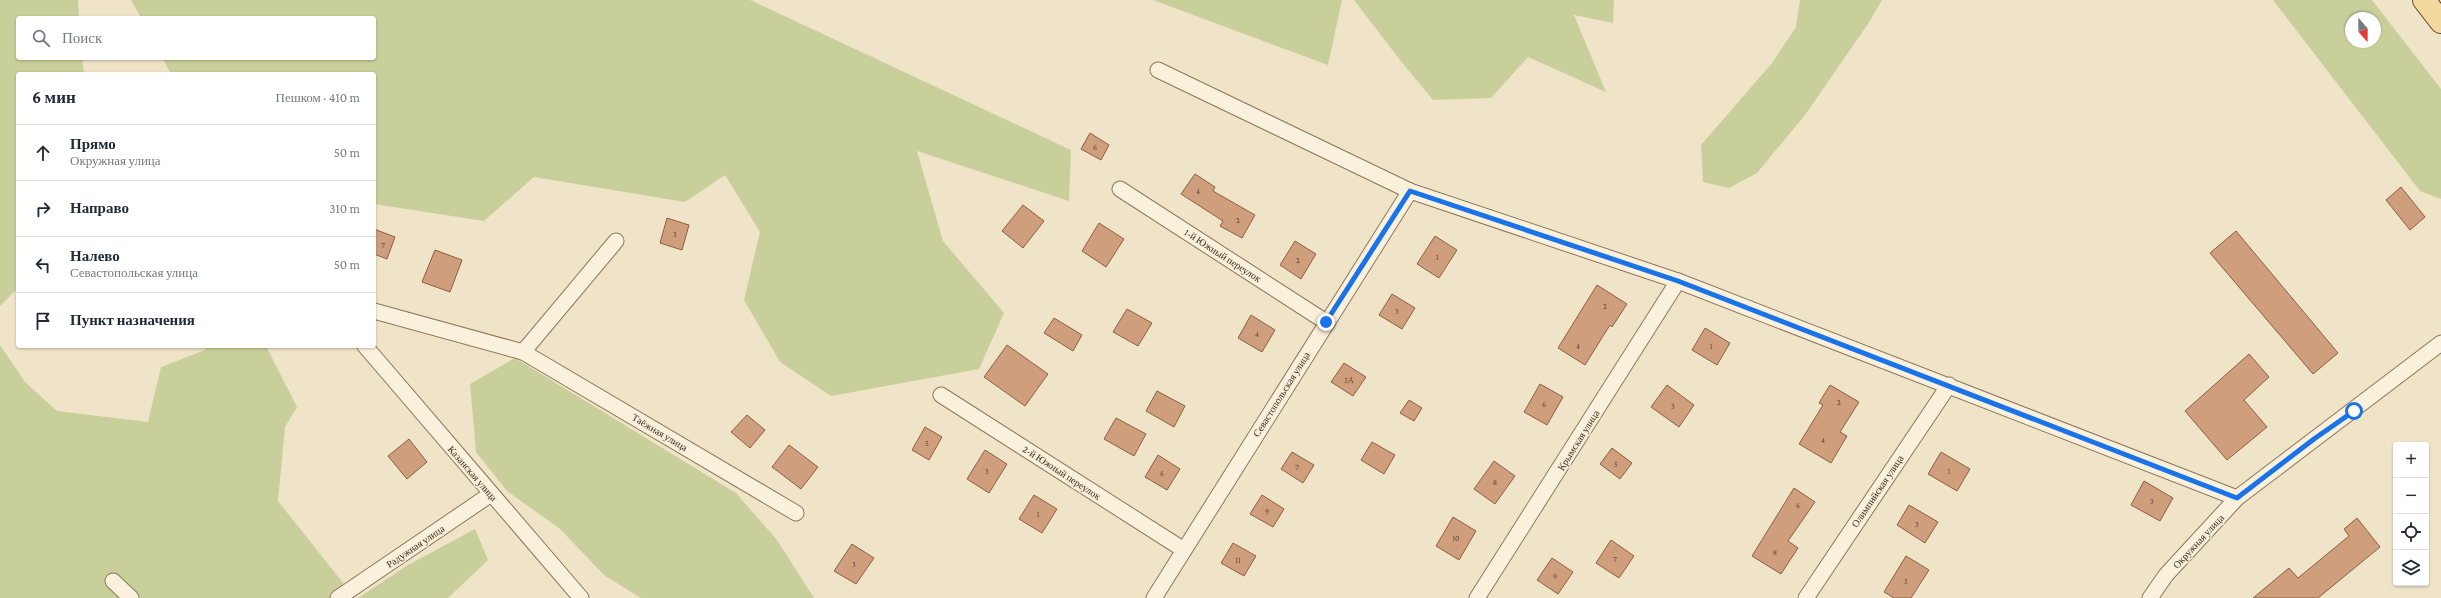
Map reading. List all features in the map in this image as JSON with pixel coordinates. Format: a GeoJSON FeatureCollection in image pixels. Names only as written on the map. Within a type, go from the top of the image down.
{"type":"FeatureCollection","features":[{"type":"Feature","properties":{"kind":"main road"},"geometry":{"type":"LineString","coordinates":[[2424,0],[2441,22]]}},
{"type":"Feature","properties":{"kind":"street"},"geometry":{"type":"LineString","coordinates":[[1158,70],[1410,191],[1678,281],[2237,498]]}},
{"type":"Feature","properties":{"kind":"street","name":"1-й Южный переулок"},"geometry":{"type":"LineString","coordinates":[[1120,188],[1326,322]]}},
{"type":"Feature","properties":{"kind":"street","name":"Севастопольская улица"},"geometry":{"type":"LineString","coordinates":[[1154,598],[1326,322],[1410,191]]}},
{"type":"Feature","properties":{"kind":"street"},"geometry":{"type":"LineString","coordinates":[[524,352],[616,241]]}},
{"type":"Feature","properties":{"kind":"street","name":"Крымская улица"},"geometry":{"type":"LineString","coordinates":[[1477,598],[1678,281]]}},
{"type":"Feature","properties":{"kind":"street","name":"Таёжная улица"},"geometry":{"type":"LineString","coordinates":[[376,312],[524,352],[796,513]]}},
{"type":"Feature","properties":{"kind":"street","name":"Окружная улица"},"geometry":{"type":"LineString","coordinates":[[2150,598],[2166,575],[2237,498],[2441,343]]}},
{"type":"Feature","properties":{"kind":"street","name":"Казанская улица"},"geometry":{"type":"LineString","coordinates":[[367,348],[581,598]]}},
{"type":"Feature","properties":{"kind":"street","name":"Олимпийская улица"},"geometry":{"type":"LineString","coordinates":[[1806,598],[1949,385]]}},
{"type":"Feature","properties":{"kind":"street","name":"2-й Южный переулок"},"geometry":{"type":"LineString","coordinates":[[941,395],[1184,550]]}},
{"type":"Feature","properties":{"kind":"street","name":"Радужная улица"},"geometry":{"type":"LineString","coordinates":[[338,598],[491,494]]}},
{"type":"Feature","properties":{"kind":"street"},"geometry":{"type":"LineString","coordinates":[[113,581],[131,598]]}},
{"type":"Feature","properties":{"kind":"green space"},"geometry":{"type":"Polygon","coordinates":[[[0,0],[78,0],[79,16],[16,16],[16,60],[82,60],[84,72],[16,72],[16,290],[0,306],[0,0]]]}},
{"type":"Feature","properties":{"kind":"green space"},"geometry":{"type":"Polygon","coordinates":[[[131,0],[750,0],[1071,150],[1069,201],[917,151],[943,241],[1004,313],[979,369],[831,396],[780,362],[744,300],[760,232],[725,175],[685,202],[534,177],[484,221],[376,204],[376,72],[170,72],[163,60],[376,60],[376,16],[140,16],[131,0]]]}},
{"type":"Feature","properties":{"kind":"green space"},"geometry":{"type":"Polygon","coordinates":[[[1153,0],[1342,0],[1328,65],[1153,0]]]}},
{"type":"Feature","properties":{"kind":"green space"},"geometry":{"type":"Polygon","coordinates":[[[1354,0],[1614,0],[1613,23],[1574,15],[1606,92],[1528,57],[1491,98],[1433,100],[1354,0]]]}},
{"type":"Feature","properties":{"kind":"green space"},"geometry":{"type":"Polygon","coordinates":[[[1800,0],[1882,0],[1868,24],[1805,115],[1757,173],[1729,188],[1703,182],[1701,145],[1772,63],[1796,27],[1800,0]]]}},
{"type":"Feature","properties":{"kind":"green space"},"geometry":{"type":"Polygon","coordinates":[[[2273,0],[2372,0],[2441,89],[2441,199],[2420,191],[2273,0]]]}},
{"type":"Feature","properties":{"kind":"green space"},"geometry":{"type":"Polygon","coordinates":[[[0,345],[25,382],[57,411],[148,422],[161,367],[205,350],[205,348],[267,348],[297,407],[285,427],[278,501],[355,598],[0,598],[0,345]]]}},
{"type":"Feature","properties":{"kind":"green space"},"geometry":{"type":"Polygon","coordinates":[[[515,358],[736,493],[777,540],[814,598],[641,598],[605,576],[560,529],[507,491],[476,452],[470,384],[515,358]]]}},
{"type":"Feature","properties":{"kind":"green space"},"geometry":{"type":"Polygon","coordinates":[[[475,529],[488,560],[448,598],[358,598],[408,565],[475,529]]]}},
{"type":"Feature","properties":{"kind":"building"},"geometry":{"type":"Polygon","coordinates":[[[1090,133],[1109,145],[1101,160],[1081,149],[1090,133]]]}},
{"type":"Feature","properties":{"kind":"building"},"geometry":{"type":"Polygon","coordinates":[[[1195,174],[1215,187],[1213,191],[1255,215],[1242,238],[1220,226],[1223,221],[1181,194],[1195,174]]]}},
{"type":"Feature","properties":{"kind":"building"},"geometry":{"type":"Polygon","coordinates":[[[2401,187],[2425,217],[2410,230],[2386,200],[2401,187]]]}},
{"type":"Feature","properties":{"kind":"building"},"geometry":{"type":"Polygon","coordinates":[[[1023,205],[1044,221],[1023,248],[1002,231],[1023,205]]]}},
{"type":"Feature","properties":{"kind":"building"},"geometry":{"type":"Polygon","coordinates":[[[667,218],[689,225],[682,250],[660,243],[667,218]]]}},
{"type":"Feature","properties":{"kind":"building"},"geometry":{"type":"Polygon","coordinates":[[[1099,223],[1124,239],[1106,267],[1082,251],[1099,223]]]}},
{"type":"Feature","properties":{"kind":"building"},"geometry":{"type":"Polygon","coordinates":[[[376,230],[395,237],[387,259],[376,255],[376,230]]]}},
{"type":"Feature","properties":{"kind":"building"},"geometry":{"type":"Polygon","coordinates":[[[2236,231],[2338,353],[2313,374],[2210,253],[2236,231]]]}},
{"type":"Feature","properties":{"kind":"building"},"geometry":{"type":"Polygon","coordinates":[[[1435,236],[1457,250],[1439,278],[1417,264],[1435,236]]]}},
{"type":"Feature","properties":{"kind":"building"},"geometry":{"type":"Polygon","coordinates":[[[1295,241],[1316,254],[1301,279],[1280,265],[1295,241]]]}},
{"type":"Feature","properties":{"kind":"building"},"geometry":{"type":"Polygon","coordinates":[[[435,250],[462,260],[450,292],[422,282],[435,250]]]}},
{"type":"Feature","properties":{"kind":"building"},"geometry":{"type":"Polygon","coordinates":[[[1597,285],[1627,304],[1612,327],[1610,325],[1585,365],[1558,348],[1597,285]]]}},
{"type":"Feature","properties":{"kind":"building"},"geometry":{"type":"Polygon","coordinates":[[[1392,294],[1415,308],[1402,329],[1379,315],[1392,294]]]}},
{"type":"Feature","properties":{"kind":"building"},"geometry":{"type":"Polygon","coordinates":[[[1127,309],[1152,323],[1138,346],[1113,332],[1127,309]]]}},
{"type":"Feature","properties":{"kind":"building"},"geometry":{"type":"Polygon","coordinates":[[[1251,315],[1275,330],[1262,352],[1238,338],[1251,315]]]}},
{"type":"Feature","properties":{"kind":"building"},"geometry":{"type":"Polygon","coordinates":[[[1054,318],[1082,335],[1073,351],[1044,333],[1054,318]]]}},
{"type":"Feature","properties":{"kind":"building"},"geometry":{"type":"Polygon","coordinates":[[[1705,328],[1730,343],[1717,365],[1692,350],[1705,328]]]}},
{"type":"Feature","properties":{"kind":"building"},"geometry":{"type":"Polygon","coordinates":[[[1007,345],[1048,374],[1025,406],[984,377],[1007,345]]]}},
{"type":"Feature","properties":{"kind":"building"},"geometry":{"type":"Polygon","coordinates":[[[2249,354],[2269,377],[2244,400],[2267,427],[2227,460],[2185,411],[2249,354]]]}},
{"type":"Feature","properties":{"kind":"building"},"geometry":{"type":"Polygon","coordinates":[[[1344,363],[1366,377],[1353,396],[1331,382],[1344,363]]]}},
{"type":"Feature","properties":{"kind":"building"},"geometry":{"type":"Polygon","coordinates":[[[1540,384],[1563,397],[1547,425],[1524,412],[1540,384]]]}},
{"type":"Feature","properties":{"kind":"building"},"geometry":{"type":"Polygon","coordinates":[[[1667,385],[1694,405],[1679,427],[1651,407],[1667,385]]]}},
{"type":"Feature","properties":{"kind":"building"},"geometry":{"type":"Polygon","coordinates":[[[1830,385],[1859,402],[1840,432],[1847,436],[1831,463],[1799,444],[1823,405],[1819,403],[1830,385]]]}},
{"type":"Feature","properties":{"kind":"building"},"geometry":{"type":"Polygon","coordinates":[[[1157,391],[1185,406],[1174,427],[1146,411],[1157,391]]]}},
{"type":"Feature","properties":{"kind":"building"},"geometry":{"type":"Polygon","coordinates":[[[1409,400],[1422,408],[1414,421],[1400,413],[1409,400]]]}},
{"type":"Feature","properties":{"kind":"building"},"geometry":{"type":"Polygon","coordinates":[[[747,415],[765,430],[750,448],[731,432],[747,415]]]}},
{"type":"Feature","properties":{"kind":"building"},"geometry":{"type":"Polygon","coordinates":[[[1116,418],[1146,434],[1134,456],[1104,439],[1116,418]]]}},
{"type":"Feature","properties":{"kind":"building"},"geometry":{"type":"Polygon","coordinates":[[[925,427],[942,437],[929,460],[912,450],[925,427]]]}},
{"type":"Feature","properties":{"kind":"building"},"geometry":{"type":"Polygon","coordinates":[[[409,439],[427,462],[407,479],[388,456],[409,439]]]}},
{"type":"Feature","properties":{"kind":"building"},"geometry":{"type":"Polygon","coordinates":[[[1372,442],[1395,455],[1384,474],[1361,460],[1372,442]]]}},
{"type":"Feature","properties":{"kind":"building"},"geometry":{"type":"Polygon","coordinates":[[[789,445],[818,467],[801,489],[772,467],[789,445]]]}},
{"type":"Feature","properties":{"kind":"building"},"geometry":{"type":"Polygon","coordinates":[[[1612,448],[1632,463],[1620,479],[1600,464],[1612,448]]]}},
{"type":"Feature","properties":{"kind":"building"},"geometry":{"type":"Polygon","coordinates":[[[985,450],[1007,464],[989,493],[967,479],[985,450]]]}},
{"type":"Feature","properties":{"kind":"building"},"geometry":{"type":"Polygon","coordinates":[[[1292,452],[1314,465],[1303,483],[1281,469],[1292,452]]]}},
{"type":"Feature","properties":{"kind":"building"},"geometry":{"type":"Polygon","coordinates":[[[1941,452],[1970,469],[1957,491],[1928,474],[1941,452]]]}},
{"type":"Feature","properties":{"kind":"building"},"geometry":{"type":"Polygon","coordinates":[[[1158,455],[1180,469],[1167,490],[1145,477],[1158,455]]]}},
{"type":"Feature","properties":{"kind":"building"},"geometry":{"type":"Polygon","coordinates":[[[1494,461],[1515,476],[1495,504],[1474,489],[1494,461]]]}},
{"type":"Feature","properties":{"kind":"building"},"geometry":{"type":"Polygon","coordinates":[[[2144,481],[2173,498],[2160,521],[2131,505],[2144,481]]]}},
{"type":"Feature","properties":{"kind":"building"},"geometry":{"type":"Polygon","coordinates":[[[1794,488],[1815,502],[1788,541],[1798,548],[1781,574],[1752,556],[1794,488]]]}},
{"type":"Feature","properties":{"kind":"building"},"geometry":{"type":"Polygon","coordinates":[[[1034,495],[1057,509],[1042,533],[1019,519],[1034,495]]]}},
{"type":"Feature","properties":{"kind":"building"},"geometry":{"type":"Polygon","coordinates":[[[1262,495],[1284,509],[1273,527],[1250,514],[1262,495]]]}},
{"type":"Feature","properties":{"kind":"building"},"geometry":{"type":"Polygon","coordinates":[[[1909,505],[1938,522],[1925,543],[1897,525],[1909,505]]]}},
{"type":"Feature","properties":{"kind":"building"},"geometry":{"type":"Polygon","coordinates":[[[1453,517],[1476,531],[1459,560],[1436,546],[1453,517]]]}},
{"type":"Feature","properties":{"kind":"building"},"geometry":{"type":"Polygon","coordinates":[[[2357,518],[2380,547],[2318,598],[2253,598],[2289,568],[2298,578],[2349,536],[2344,529],[2357,518]]]}},
{"type":"Feature","properties":{"kind":"building"},"geometry":{"type":"Polygon","coordinates":[[[1611,540],[1634,556],[1619,578],[1596,563],[1611,540]]]}},
{"type":"Feature","properties":{"kind":"building"},"geometry":{"type":"Polygon","coordinates":[[[1233,543],[1256,556],[1244,576],[1221,563],[1233,543]]]}},
{"type":"Feature","properties":{"kind":"building"},"geometry":{"type":"Polygon","coordinates":[[[852,544],[874,558],[856,584],[834,571],[852,544]]]}},
{"type":"Feature","properties":{"kind":"building"},"geometry":{"type":"Polygon","coordinates":[[[1906,556],[1929,570],[1911,598],[1894,598],[1884,592],[1906,556]]]}},
{"type":"Feature","properties":{"kind":"building"},"geometry":{"type":"Polygon","coordinates":[[[1552,558],[1573,572],[1558,594],[1537,580],[1552,558]]]}},
{"type":"Feature","properties":{"kind":"route"},"geometry":{"type":"LineString","coordinates":[[1326,322],[1410,191],[1678,281],[2237,498],[2314,439],[2354,411]]}}]}
